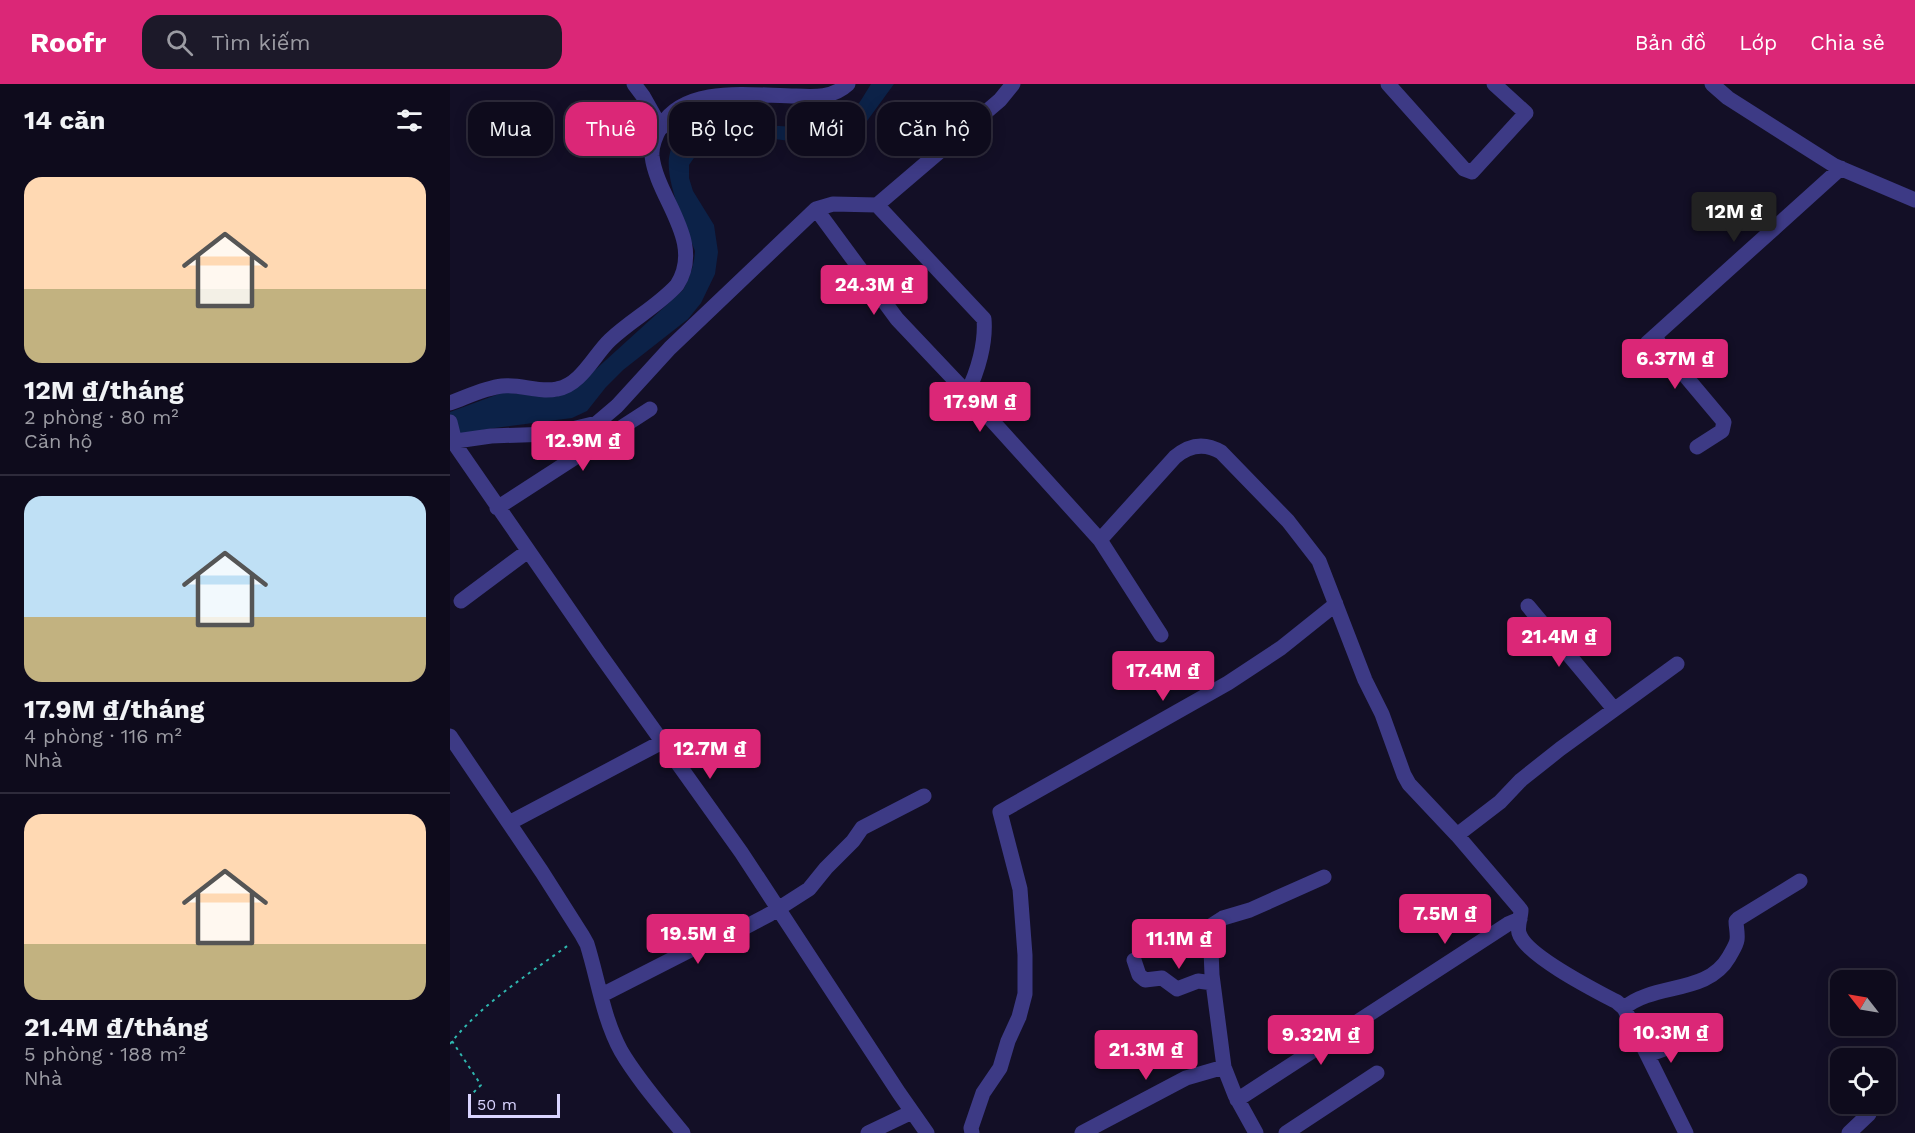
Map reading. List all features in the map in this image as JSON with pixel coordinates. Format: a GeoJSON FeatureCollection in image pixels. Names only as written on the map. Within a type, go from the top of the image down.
{"type":"FeatureCollection","features":[{"type":"Feature","properties":{"kind":"street"},"geometry":{"type":"LineString","coordinates":[[634,84],[660,128]]}},
{"type":"Feature","properties":{"kind":"street"},"geometry":{"type":"LineString","coordinates":[[450,403],[503,386],[545,390],[568,385],[578,378],[610,340],[677,285],[683,276],[685,249],[679,220],[661,188],[652,155],[654,138],[672,112],[690,101],[719,96],[820,97],[840,91],[848,84]]}},
{"type":"Feature","properties":{"kind":"street"},"geometry":{"type":"LineString","coordinates":[[454,445],[491,436],[552,434],[597,423],[617,406],[670,348],[816,209],[833,204],[878,205],[1000,100],[1014,84]]}},
{"type":"Feature","properties":{"kind":"street"},"geometry":{"type":"LineString","coordinates":[[1388,84],[1464,169],[1472,172],[1526,113],[1494,84]]}},
{"type":"Feature","properties":{"kind":"street"},"geometry":{"type":"LineString","coordinates":[[1712,84],[1728,98],[1840,168],[1915,200]]}},
{"type":"Feature","properties":{"kind":"street"},"geometry":{"type":"LineString","coordinates":[[1698,447],[1722,431],[1724,422],[1661,347],[1651,340],[1840,168]]}},
{"type":"Feature","properties":{"kind":"street"},"geometry":{"type":"LineString","coordinates":[[878,205],[984,319],[985,333],[981,353],[967,393]]}},
{"type":"Feature","properties":{"kind":"street"},"geometry":{"type":"LineString","coordinates":[[816,209],[897,319],[1100,540],[1161,635]]}},
{"type":"Feature","properties":{"kind":"street"},"geometry":{"type":"LineString","coordinates":[[497,508],[650,409]]}},
{"type":"Feature","properties":{"kind":"street"},"geometry":{"type":"LineString","coordinates":[[450,422],[454,445],[741,852],[927,1133]]}},
{"type":"Feature","properties":{"kind":"street"},"geometry":{"type":"LineString","coordinates":[[1100,540],[1175,457],[1185,449],[1211,446],[1221,452],[1288,521],[1319,561],[1365,680],[1382,714],[1404,776],[1521,910],[1519,932],[1524,941],[1561,970],[1624,1008],[1686,1133]]}},
{"type":"Feature","properties":{"kind":"street"},"geometry":{"type":"LineString","coordinates":[[461,601],[528,551]]}},
{"type":"Feature","properties":{"kind":"street"},"geometry":{"type":"LineString","coordinates":[[972,1133],[971,1128],[983,1093],[1000,1068],[1008,1041],[1019,1017],[1024,994],[1025,955],[1020,889],[1000,812],[1227,683],[1281,648],[1336,604]]}},
{"type":"Feature","properties":{"kind":"street"},"geometry":{"type":"LineString","coordinates":[[1528,606],[1614,709]]}},
{"type":"Feature","properties":{"kind":"street"},"geometry":{"type":"LineString","coordinates":[[1457,835],[1500,802],[1521,780],[1677,664]]}},
{"type":"Feature","properties":{"kind":"street"},"geometry":{"type":"LineString","coordinates":[[450,736],[582,935],[587,944],[607,1016],[621,1050],[683,1133]]}},
{"type":"Feature","properties":{"kind":"street"},"geometry":{"type":"LineString","coordinates":[[509,823],[663,742]]}},
{"type":"Feature","properties":{"kind":"street"},"geometry":{"type":"LineString","coordinates":[[602,994],[702,944],[732,934],[778,908],[808,889],[862,828],[924,796]]}},
{"type":"Feature","properties":{"kind":"street"},"geometry":{"type":"LineString","coordinates":[[1256,1133],[1237,1100],[1224,1066],[1211,950],[1207,938],[1209,927],[1223,918],[1250,910],[1324,877]]}},
{"type":"Feature","properties":{"kind":"street"},"geometry":{"type":"LineString","coordinates":[[1624,1008],[1636,1000],[1677,987],[1696,984],[1714,974],[1725,964],[1736,945],[1736,921],[1800,881]]}},
{"type":"Feature","properties":{"kind":"street"},"geometry":{"type":"LineString","coordinates":[[1237,1100],[1508,924],[1521,919]]}},
{"type":"Feature","properties":{"kind":"street"},"geometry":{"type":"LineString","coordinates":[[1134,960],[1139,975],[1145,980],[1162,978],[1177,989],[1198,981],[1213,982]]}},
{"type":"Feature","properties":{"kind":"street"},"geometry":{"type":"LineString","coordinates":[[1648,1055],[1683,1042]]}},
{"type":"Feature","properties":{"kind":"street"},"geometry":{"type":"LineString","coordinates":[[1082,1133],[1186,1078],[1224,1066]]}},
{"type":"Feature","properties":{"kind":"street"},"geometry":{"type":"LineString","coordinates":[[1286,1133],[1377,1073]]}},
{"type":"Feature","properties":{"kind":"street"},"geometry":{"type":"LineString","coordinates":[[868,1133],[912,1112]]}},
{"type":"Feature","properties":{"kind":"street"},"geometry":{"type":"LineString","coordinates":[[1849,1133],[1869,1114]]}},
{"type":"Feature","properties":{"kind":"path"},"geometry":{"type":"LineString","coordinates":[[470,1096],[481,1085],[451,1042],[462,1029],[508,990],[582,935]]}},
{"type":"Feature","properties":{"kind":"water"},"geometry":{"type":"Polygon","coordinates":[[[871,84],[894,84],[881,102],[877,102],[877,107],[865,122],[865,102],[860,101],[871,84]]]}},
{"type":"Feature","properties":{"kind":"water"},"geometry":{"type":"Polygon","coordinates":[[[775,126],[787,126],[787,140],[775,139],[775,126]]]}},
{"type":"Feature","properties":{"kind":"water"},"geometry":{"type":"Polygon","coordinates":[[[670,156],[695,156],[689,165],[689,178],[693,191],[714,225],[718,252],[715,274],[701,303],[688,319],[623,370],[587,411],[572,418],[487,429],[450,437],[450,412],[504,392],[544,397],[559,396],[584,380],[683,290],[694,262],[695,251],[672,188],[670,156]]]}}]}
